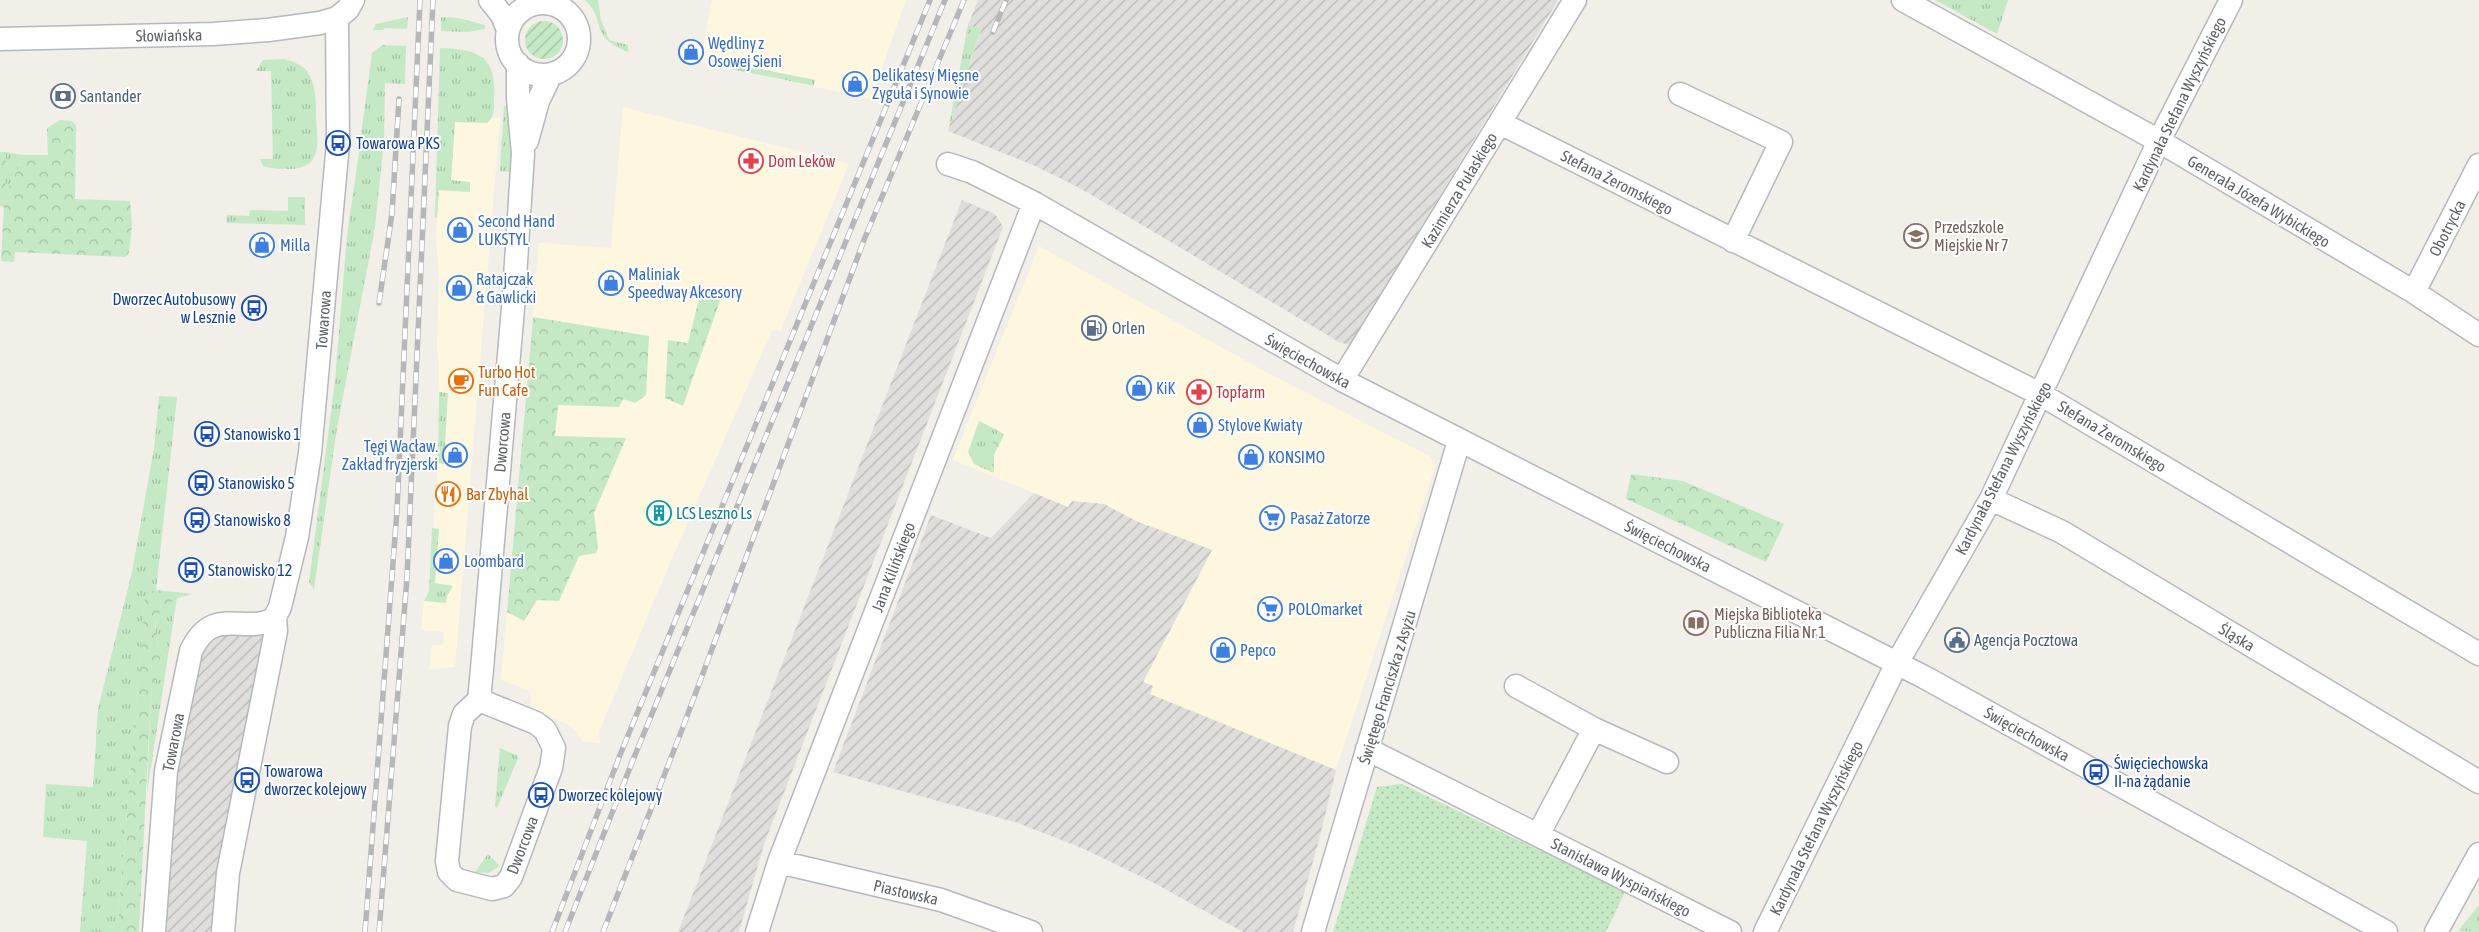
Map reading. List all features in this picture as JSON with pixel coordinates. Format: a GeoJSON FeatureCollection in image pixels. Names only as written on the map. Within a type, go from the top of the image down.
{"type":"FeatureCollection","features":[{"type":"Feature","properties":{"kind":"street"},"geometry":{"type":"LineString","coordinates":[[337,18],[348,9],[353,0]]}},
{"type":"Feature","properties":{"kind":"street"},"geometry":{"type":"LineString","coordinates":[[490,0],[502,15],[508,30],[510,52],[518,64],[526,70],[540,74],[552,74],[570,63],[580,44],[576,23],[558,3],[520,3],[508,30]]}},
{"type":"Feature","properties":{"kind":"street","name":"Kazimierza Pułaskiego"},"geometry":{"type":"LineString","coordinates":[[1342,380],[1575,0]]}},
{"type":"Feature","properties":{"kind":"street","name":"Generała Józefa Wybickiego"},"geometry":{"type":"LineString","coordinates":[[1903,0],[2159,141],[2414,292],[2479,335]]}},
{"type":"Feature","properties":{"kind":"street","name":"Kardynała Stefana Wyszyńskiego"},"geometry":{"type":"LineString","coordinates":[[1765,932],[1897,663],[1991,500],[2042,395],[2159,141],[2231,0]]}},
{"type":"Feature","properties":{"kind":"street","name":"Słowiańska"},"geometry":{"type":"LineString","coordinates":[[0,39],[242,33],[320,24],[337,18]]}},
{"type":"Feature","properties":{"kind":"street","name":"Towarowa"},"geometry":{"type":"LineString","coordinates":[[223,932],[228,873],[276,631],[275,617],[280,607],[297,537],[310,453],[338,143],[337,18]]}},
{"type":"Feature","properties":{"kind":"street","name":"Dworcowa"},"geometry":{"type":"LineString","coordinates":[[480,700],[536,723],[545,730],[554,748],[551,768],[511,877],[508,882],[498,888],[457,880],[447,867],[460,726],[464,714],[480,700],[513,308],[523,154],[518,98],[518,64]]}},
{"type":"Feature","properties":{"kind":"street","name":"Dworcowa"},"geometry":{"type":"LineString","coordinates":[[523,154],[538,101],[552,74]]}},
{"type":"Feature","properties":{"kind":"street"},"geometry":{"type":"LineString","coordinates":[[1680,94],[1780,142],[1733,241]]}},
{"type":"Feature","properties":{"kind":"street","name":"Stefana Żeromskiego"},"geometry":{"type":"LineString","coordinates":[[1500,123],[2042,395],[2479,654]]}},
{"type":"Feature","properties":{"kind":"street","name":"Święciechowska"},"geometry":{"type":"LineString","coordinates":[[948,164],[972,172],[1034,203],[1342,380],[1897,663],[2176,814],[2386,932]]}},
{"type":"Feature","properties":{"kind":"street","name":"Obotrycka"},"geometry":{"type":"LineString","coordinates":[[2414,292],[2479,165]]}},
{"type":"Feature","properties":{"kind":"street","name":"Jana Kilińskiego"},"geometry":{"type":"LineString","coordinates":[[757,932],[779,862],[1034,203]]}},
{"type":"Feature","properties":{"kind":"street","name":"Świętego Franciszka z Asyżu"},"geometry":{"type":"LineString","coordinates":[[1313,932],[1459,440]]}},
{"type":"Feature","properties":{"kind":"street","name":"Śląska"},"geometry":{"type":"LineString","coordinates":[[1991,500],[2062,532],[2479,782]]}},
{"type":"Feature","properties":{"kind":"street","name":"Towarowa"},"geometry":{"type":"LineString","coordinates":[[154,932],[166,771],[191,651],[196,640],[205,631],[216,625],[264,622],[275,617]]}},
{"type":"Feature","properties":{"kind":"street"},"geometry":{"type":"LineString","coordinates":[[1516,686],[1594,729],[1667,762]]}},
{"type":"Feature","properties":{"kind":"street","name":"Stanisława Wyspiańskiego"},"geometry":{"type":"LineString","coordinates":[[1538,835],[1594,729]]}},
{"type":"Feature","properties":{"kind":"street","name":"Stanisława Wyspiańskiego"},"geometry":{"type":"LineString","coordinates":[[1368,750],[1730,932]]}},
{"type":"Feature","properties":{"kind":"street"},"geometry":{"type":"LineString","coordinates":[[2436,932],[2479,854]]}},
{"type":"Feature","properties":{"kind":"street","name":"Piastowska"},"geometry":{"type":"LineString","coordinates":[[779,862],[942,900],[990,925],[1031,932]]}},
{"type":"Feature","properties":{"kind":"shaded area"},"geometry":{"type":"Polygon","coordinates":[[[712,0],[906,0],[871,99],[700,62],[712,0]]]}},
{"type":"Feature","properties":{"kind":"shaded area"},"geometry":{"type":"Polygon","coordinates":[[[978,0],[1558,0],[1350,345],[1339,342],[1078,187],[1033,165],[948,131],[981,30],[968,25],[978,0]]]}},
{"type":"Feature","properties":{"kind":"shaded area"},"geometry":{"type":"Polygon","coordinates":[[[623,107],[849,164],[780,332],[773,329],[769,337],[661,584],[599,732],[600,743],[582,741],[576,731],[569,725],[533,709],[530,705],[531,694],[528,690],[501,680],[539,243],[611,248],[623,107]]]}},
{"type":"Feature","properties":{"kind":"shaded area"},"geometry":{"type":"Polygon","coordinates":[[[492,118],[500,118],[455,667],[429,669],[432,645],[443,645],[444,632],[421,630],[424,601],[429,591],[438,463],[439,365],[437,348],[439,274],[436,238],[438,190],[469,192],[451,181],[455,122],[487,123],[492,118]]]}},
{"type":"Feature","properties":{"kind":"shaded area"},"geometry":{"type":"Polygon","coordinates":[[[962,200],[995,214],[1003,227],[764,844],[739,932],[678,932],[962,200]]]}},
{"type":"Feature","properties":{"kind":"shaded area"},"geometry":{"type":"Polygon","coordinates":[[[1039,246],[1266,372],[1431,457],[1435,467],[1336,770],[1150,694],[1153,686],[1143,682],[1212,550],[1136,521],[1104,504],[1068,507],[953,460],[1039,246]]]}},
{"type":"Feature","properties":{"kind":"shaded area"},"geometry":{"type":"Polygon","coordinates":[[[1034,493],[1068,507],[1072,501],[1104,504],[1136,521],[1212,550],[1143,682],[1153,686],[1150,694],[1336,770],[1319,840],[1293,932],[1243,932],[1152,882],[1082,848],[1018,823],[833,772],[931,515],[991,538],[1034,493]]]}},
{"type":"Feature","properties":{"kind":"shaded area"},"geometry":{"type":"Polygon","coordinates":[[[269,621],[223,932],[154,932],[196,640],[269,621]]]}},
{"type":"Feature","properties":{"kind":"green space"},"geometry":{"type":"Polygon","coordinates":[[[585,0],[598,0],[601,20],[609,40],[628,45],[628,52],[615,46],[602,34],[596,15],[585,0]]]}},
{"type":"Feature","properties":{"kind":"green space"},"geometry":{"type":"Polygon","coordinates":[[[1935,0],[2008,0],[1997,34],[1935,0]]]}},
{"type":"Feature","properties":{"kind":"green space"},"geometry":{"type":"Polygon","coordinates":[[[408,17],[407,29],[384,28],[383,30],[373,30],[376,24],[408,17]]]}},
{"type":"Feature","properties":{"kind":"green space"},"geometry":{"type":"Polygon","coordinates":[[[441,17],[458,18],[485,25],[485,29],[468,32],[441,31],[441,17]]]}},
{"type":"Feature","properties":{"kind":"green space"},"geometry":{"type":"Polygon","coordinates":[[[544,21],[558,26],[563,40],[558,54],[544,59],[530,54],[525,40],[530,26],[544,21]]]}},
{"type":"Feature","properties":{"kind":"green space"},"geometry":{"type":"Polygon","coordinates":[[[968,25],[981,29],[948,131],[968,25]]]}},
{"type":"Feature","properties":{"kind":"green space"},"geometry":{"type":"Polygon","coordinates":[[[383,45],[406,46],[405,84],[385,83],[384,140],[375,227],[336,434],[314,590],[309,582],[335,381],[347,235],[360,146],[364,145],[365,136],[361,135],[372,53],[383,45]]]}},
{"type":"Feature","properties":{"kind":"green space"},"geometry":{"type":"Polygon","coordinates":[[[440,48],[464,50],[482,57],[492,72],[494,105],[493,115],[487,123],[455,122],[451,180],[470,182],[470,192],[439,190],[437,218],[435,217],[440,48]]]}},
{"type":"Feature","properties":{"kind":"green space"},"geometry":{"type":"Polygon","coordinates":[[[284,59],[299,65],[307,71],[314,87],[316,104],[316,152],[309,164],[290,169],[263,166],[260,159],[273,159],[271,71],[256,71],[263,60],[284,59]]]}},
{"type":"Feature","properties":{"kind":"green space"},"geometry":{"type":"Polygon","coordinates":[[[732,63],[815,80],[814,86],[731,69],[732,63]]]}},
{"type":"Feature","properties":{"kind":"green space"},"geometry":{"type":"Polygon","coordinates":[[[511,104],[513,107],[511,172],[500,171],[504,106],[511,104]]]}},
{"type":"Feature","properties":{"kind":"green space"},"geometry":{"type":"Polygon","coordinates":[[[60,120],[72,121],[76,126],[75,199],[130,201],[132,225],[129,253],[125,257],[15,252],[14,262],[1,261],[4,207],[0,206],[0,152],[6,152],[5,196],[24,155],[48,155],[47,128],[60,120]]]}},
{"type":"Feature","properties":{"kind":"green space"},"geometry":{"type":"Polygon","coordinates":[[[6,152],[24,155],[4,198],[6,152]]]}},
{"type":"Feature","properties":{"kind":"green space"},"geometry":{"type":"Polygon","coordinates":[[[288,197],[305,197],[305,225],[226,223],[227,215],[249,216],[250,210],[288,211],[288,197]]]}},
{"type":"Feature","properties":{"kind":"green space"},"geometry":{"type":"Polygon","coordinates":[[[702,287],[722,295],[683,406],[665,398],[668,340],[688,343],[702,287]]]}},
{"type":"Feature","properties":{"kind":"green space"},"geometry":{"type":"Polygon","coordinates":[[[533,317],[649,336],[646,395],[635,403],[623,399],[619,407],[558,405],[555,436],[626,438],[594,513],[598,548],[596,553],[579,556],[559,601],[537,600],[524,621],[507,612],[533,317]]]}},
{"type":"Feature","properties":{"kind":"green space"},"geometry":{"type":"Polygon","coordinates":[[[439,392],[448,393],[444,464],[438,463],[439,392]]]}},
{"type":"Feature","properties":{"kind":"green space"},"geometry":{"type":"Polygon","coordinates":[[[159,396],[177,397],[156,590],[145,596],[117,932],[80,932],[87,841],[43,837],[46,784],[93,787],[98,709],[132,572],[154,448],[159,396]]]}},
{"type":"Feature","properties":{"kind":"green space"},"geometry":{"type":"Polygon","coordinates":[[[979,421],[999,431],[990,457],[994,473],[974,464],[968,452],[979,421]]]}},
{"type":"Feature","properties":{"kind":"green space"},"geometry":{"type":"Polygon","coordinates":[[[999,431],[1004,435],[994,455],[994,473],[987,454],[999,431]]]}},
{"type":"Feature","properties":{"kind":"green space"},"geometry":{"type":"Polygon","coordinates":[[[1631,474],[1683,481],[1784,524],[1766,562],[1626,499],[1631,474]]]}},
{"type":"Feature","properties":{"kind":"green space"},"geometry":{"type":"Polygon","coordinates":[[[432,528],[439,529],[435,583],[453,586],[447,596],[446,603],[424,601],[429,591],[432,528]]]}},
{"type":"Feature","properties":{"kind":"green space"},"geometry":{"type":"Polygon","coordinates":[[[156,590],[193,594],[171,602],[165,607],[160,612],[155,627],[156,640],[160,651],[160,662],[157,678],[151,693],[139,932],[117,932],[145,594],[156,590]]]}},
{"type":"Feature","properties":{"kind":"green space"},"geometry":{"type":"Polygon","coordinates":[[[177,597],[147,793],[151,693],[158,673],[160,652],[155,633],[157,616],[166,604],[177,597]]]}},
{"type":"Feature","properties":{"kind":"green space"},"geometry":{"type":"Polygon","coordinates":[[[500,748],[516,755],[518,758],[497,808],[495,806],[500,748]]]}},
{"type":"Feature","properties":{"kind":"green space"},"geometry":{"type":"Polygon","coordinates":[[[1402,784],[1625,892],[1606,932],[1333,932],[1377,787],[1402,784]]]}},
{"type":"Feature","properties":{"kind":"green space"},"geometry":{"type":"Polygon","coordinates":[[[488,854],[500,866],[488,873],[475,872],[488,854]]]}},
{"type":"Feature","properties":{"kind":"green space"},"geometry":{"type":"Polygon","coordinates":[[[2479,905],[2479,932],[2458,931],[2479,905]]]}},
{"type":"Feature","properties":{"kind":"railway"},"geometry":{"type":"LineString","coordinates":[[365,932],[397,510],[420,0]]}},
{"type":"Feature","properties":{"kind":"railway"},"geometry":{"type":"LineString","coordinates":[[379,932],[407,577],[433,0]]}},
{"type":"Feature","properties":{"kind":"railway"},"geometry":{"type":"LineString","coordinates":[[552,932],[620,755],[930,0]]}},
{"type":"Feature","properties":{"kind":"railway"},"geometry":{"type":"LineString","coordinates":[[565,932],[633,760],[945,0]]}},
{"type":"Feature","properties":{"kind":"railway"},"geometry":{"type":"LineString","coordinates":[[603,932],[683,727],[864,240],[964,0]]}},
{"type":"Feature","properties":{"kind":"railway"},"geometry":{"type":"LineString","coordinates":[[993,32],[1006,0]]}},
{"type":"Feature","properties":{"kind":"railway"},"geometry":{"type":"LineString","coordinates":[[379,303],[392,213],[399,99]]}},
{"type":"Feature","properties":{"kind":"place","name":"Wędliny z Osowej Sieni"},"geometry":{"type":"Point","coordinates":[691,52]}},
{"type":"Feature","properties":{"kind":"place","name":"Delikatesy Mięsne Zyguła i Synowie"},"geometry":{"type":"Point","coordinates":[855,84]}},
{"type":"Feature","properties":{"kind":"place","name":"Santander"},"geometry":{"type":"Point","coordinates":[63,96]}},
{"type":"Feature","properties":{"kind":"place","name":"Towarowa PKS"},"geometry":{"type":"Point","coordinates":[338,143]}},
{"type":"Feature","properties":{"kind":"place","name":"Dom Leków"},"geometry":{"type":"Point","coordinates":[751,161]}},
{"type":"Feature","properties":{"kind":"place","name":"Second Hand LUKSTYL"},"geometry":{"type":"Point","coordinates":[460,230]}},
{"type":"Feature","properties":{"kind":"place","name":"Przedszkole Miejskie Nr 7"},"geometry":{"type":"Point","coordinates":[1916,236]}},
{"type":"Feature","properties":{"kind":"place","name":"Milla"},"geometry":{"type":"Point","coordinates":[262,245]}},
{"type":"Feature","properties":{"kind":"place","name":"Maliniak Speedway Akcesory"},"geometry":{"type":"Point","coordinates":[611,283]}},
{"type":"Feature","properties":{"kind":"place","name":"Ratajczak & Gawlicki"},"geometry":{"type":"Point","coordinates":[459,288]}},
{"type":"Feature","properties":{"kind":"place","name":"Dworzec Autobusowy w Lesznie"},"geometry":{"type":"Point","coordinates":[254,308]}},
{"type":"Feature","properties":{"kind":"place","name":"Orlen"},"geometry":{"type":"Point","coordinates":[1094,328]}},
{"type":"Feature","properties":{"kind":"place","name":"Turbo Hot Fun Cafe"},"geometry":{"type":"Point","coordinates":[461,381]}},
{"type":"Feature","properties":{"kind":"place","name":"KiK"},"geometry":{"type":"Point","coordinates":[1139,388]}},
{"type":"Feature","properties":{"kind":"place","name":"Topfarm"},"geometry":{"type":"Point","coordinates":[1199,392]}},
{"type":"Feature","properties":{"kind":"place","name":"Stylove Kwiaty"},"geometry":{"type":"Point","coordinates":[1200,425]}},
{"type":"Feature","properties":{"kind":"place","name":"Stanowisko 1"},"geometry":{"type":"Point","coordinates":[207,434]}},
{"type":"Feature","properties":{"kind":"place","name":"Tęgi Wacław. Zakład fryzjerski"},"geometry":{"type":"Point","coordinates":[455,455]}},
{"type":"Feature","properties":{"kind":"place","name":"KONSIMO"},"geometry":{"type":"Point","coordinates":[1251,457]}},
{"type":"Feature","properties":{"kind":"place","name":"Stanowisko 5"},"geometry":{"type":"Point","coordinates":[201,483]}},
{"type":"Feature","properties":{"kind":"place","name":"Bar Zbyhal"},"geometry":{"type":"Point","coordinates":[448,494]}},
{"type":"Feature","properties":{"kind":"place","name":"LCS Leszno Ls"},"geometry":{"type":"Point","coordinates":[659,513]}},
{"type":"Feature","properties":{"kind":"place","name":"Pasaż Zatorze"},"geometry":{"type":"Point","coordinates":[1272,518]}},
{"type":"Feature","properties":{"kind":"place","name":"Stanowisko 8"},"geometry":{"type":"Point","coordinates":[197,520]}},
{"type":"Feature","properties":{"kind":"place","name":"Loombard"},"geometry":{"type":"Point","coordinates":[446,561]}},
{"type":"Feature","properties":{"kind":"place","name":"Stanowisko 12"},"geometry":{"type":"Point","coordinates":[191,570]}},
{"type":"Feature","properties":{"kind":"place","name":"POLOmarket"},"geometry":{"type":"Point","coordinates":[1270,609]}},
{"type":"Feature","properties":{"kind":"place","name":"Miejska Biblioteka Publiczna Filia Nr 1"},"geometry":{"type":"Point","coordinates":[1696,623]}},
{"type":"Feature","properties":{"kind":"place","name":"Agencja Pocztowa"},"geometry":{"type":"Point","coordinates":[1957,640]}},
{"type":"Feature","properties":{"kind":"place","name":"Pepco"},"geometry":{"type":"Point","coordinates":[1223,650]}},
{"type":"Feature","properties":{"kind":"place","name":"Święciechowska II-na żądanie"},"geometry":{"type":"Point","coordinates":[2096,772]}},
{"type":"Feature","properties":{"kind":"place","name":"Towarowa dworzec kolejowy"},"geometry":{"type":"Point","coordinates":[247,780]}},
{"type":"Feature","properties":{"kind":"place","name":"Dworzec kolejowy"},"geometry":{"type":"Point","coordinates":[541,795]}}]}
